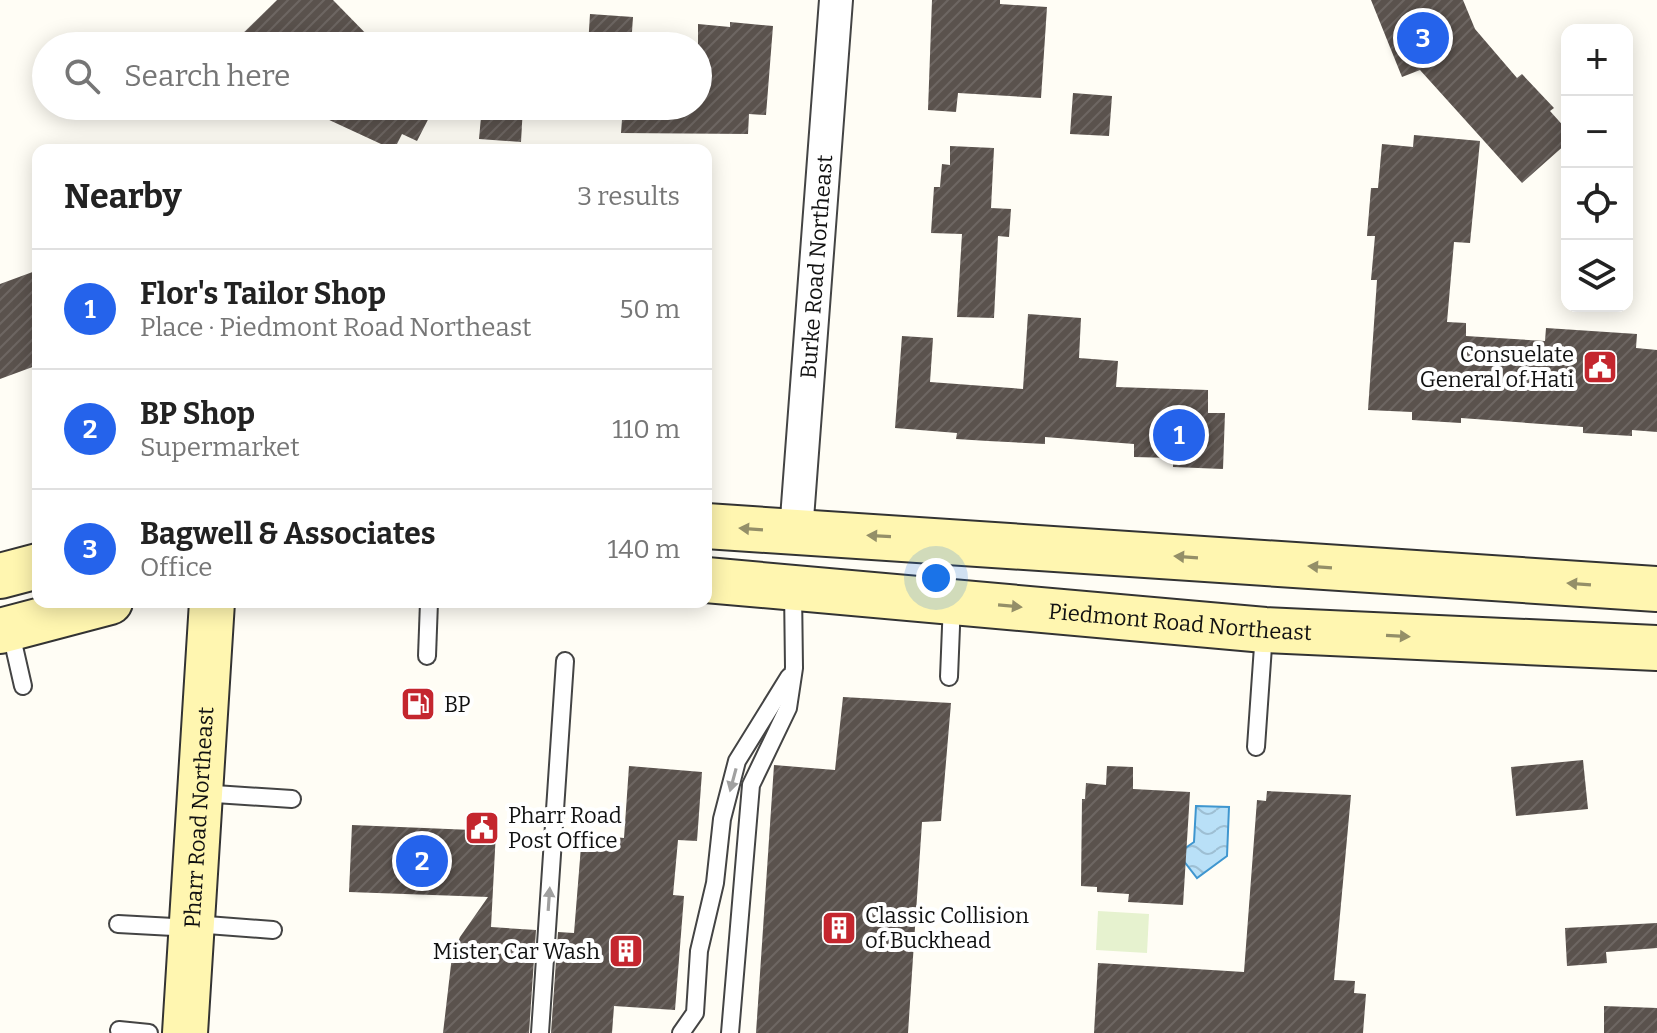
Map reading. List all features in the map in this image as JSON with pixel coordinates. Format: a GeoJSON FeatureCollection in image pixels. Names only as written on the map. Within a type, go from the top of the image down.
{"type":"FeatureCollection","features":[{"type":"Feature","properties":{"kind":"main road"},"geometry":{"type":"LineString","coordinates":[[712,526],[1657,589]]}},
{"type":"Feature","properties":{"kind":"main road"},"geometry":{"type":"LineString","coordinates":[[0,576],[32,568]]}},
{"type":"Feature","properties":{"kind":"main road","name":"Piedmont Road Northeast"},"geometry":{"type":"LineString","coordinates":[[712,580],[1265,630],[1657,648]]}},
{"type":"Feature","properties":{"kind":"main road"},"geometry":{"type":"LineString","coordinates":[[5,629],[87,608]]}},
{"type":"Feature","properties":{"kind":"main road","name":"Pharr Road Northeast"},"geometry":{"type":"LineString","coordinates":[[185,1033],[212,608]]}},
{"type":"Feature","properties":{"kind":"street","name":"Burke Road Northeast"},"geometry":{"type":"LineString","coordinates":[[796,532],[836,0]]}},
{"type":"Feature","properties":{"kind":"lane"},"geometry":{"type":"LineString","coordinates":[[730,1033],[751,785],[788,708],[794,668],[793,587]]}},
{"type":"Feature","properties":{"kind":"lane"},"geometry":{"type":"LineString","coordinates":[[949,677],[952,600]]}},
{"type":"Feature","properties":{"kind":"lane"},"geometry":{"type":"LineString","coordinates":[[427,656],[429,608]]}},
{"type":"Feature","properties":{"kind":"lane"},"geometry":{"type":"LineString","coordinates":[[5,629],[23,686]]}},
{"type":"Feature","properties":{"kind":"lane"},"geometry":{"type":"LineString","coordinates":[[1256,747],[1265,630]]}},
{"type":"Feature","properties":{"kind":"lane"},"geometry":{"type":"LineString","coordinates":[[540,1033],[565,661]]}},
{"type":"Feature","properties":{"kind":"lane"},"geometry":{"type":"LineString","coordinates":[[681,1033],[695,1013],[699,951],[715,883],[722,819],[737,761],[794,668]]}},
{"type":"Feature","properties":{"kind":"lane"},"geometry":{"type":"LineString","coordinates":[[198,793],[292,799]]}},
{"type":"Feature","properties":{"kind":"lane"},"geometry":{"type":"LineString","coordinates":[[118,924],[273,930]]}},
{"type":"Feature","properties":{"kind":"lane"},"geometry":{"type":"LineString","coordinates":[[119,1030],[149,1033]]}},
{"type":"Feature","properties":{"kind":"green space"},"geometry":{"type":"Polygon","coordinates":[[[1098,911],[1149,914],[1147,953],[1096,950],[1098,911]]]}},
{"type":"Feature","properties":{"kind":"water"},"geometry":{"type":"Polygon","coordinates":[[[1196,806],[1229,807],[1227,856],[1197,878],[1183,860],[1184,849],[1194,842],[1196,806]]]}},
{"type":"Feature","properties":{"kind":"building"},"geometry":{"type":"Polygon","coordinates":[[[277,0],[333,0],[364,32],[244,32],[277,0]]]}},
{"type":"Feature","properties":{"kind":"building"},"geometry":{"type":"Polygon","coordinates":[[[932,0],[1000,0],[1000,4],[1047,7],[1041,98],[958,93],[956,112],[928,110],[932,0]]]}},
{"type":"Feature","properties":{"kind":"building"},"geometry":{"type":"Polygon","coordinates":[[[1371,0],[1463,0],[1475,29],[1517,78],[1522,74],[1554,108],[1550,111],[1561,123],[1561,148],[1522,183],[1420,70],[1402,77],[1371,0]]]}},
{"type":"Feature","properties":{"kind":"building"},"geometry":{"type":"Polygon","coordinates":[[[590,14],[633,17],[632,32],[589,32],[590,14]]]}},
{"type":"Feature","properties":{"kind":"building"},"geometry":{"type":"Polygon","coordinates":[[[730,22],[773,26],[766,115],[749,114],[748,134],[621,133],[622,120],[712,120],[712,32],[698,32],[698,24],[730,27],[730,22]]]}},
{"type":"Feature","properties":{"kind":"building"},"geometry":{"type":"Polygon","coordinates":[[[1073,93],[1112,96],[1109,136],[1070,134],[1073,93]]]}},
{"type":"Feature","properties":{"kind":"building"},"geometry":{"type":"Polygon","coordinates":[[[329,120],[428,120],[417,141],[402,134],[397,144],[381,144],[329,120]]]}},
{"type":"Feature","properties":{"kind":"building"},"geometry":{"type":"Polygon","coordinates":[[[481,120],[522,120],[521,142],[479,139],[481,120]]]}},
{"type":"Feature","properties":{"kind":"building"},"geometry":{"type":"Polygon","coordinates":[[[1414,135],[1480,141],[1470,243],[1454,242],[1447,322],[1466,323],[1466,336],[1545,341],[1546,328],[1637,334],[1636,348],[1657,350],[1657,432],[1632,430],[1632,436],[1583,433],[1583,427],[1461,418],[1461,423],[1412,420],[1412,412],[1368,410],[1377,280],[1371,280],[1375,236],[1367,236],[1371,188],[1378,188],[1382,144],[1413,147],[1414,135]]]}},
{"type":"Feature","properties":{"kind":"building"},"geometry":{"type":"Polygon","coordinates":[[[950,146],[994,148],[991,208],[1011,209],[1009,237],[998,236],[994,318],[957,317],[962,234],[931,233],[934,187],[940,187],[942,164],[950,165],[950,146]]]}},
{"type":"Feature","properties":{"kind":"building"},"geometry":{"type":"Polygon","coordinates":[[[32,272],[32,367],[0,379],[0,284],[32,272]]]}},
{"type":"Feature","properties":{"kind":"building"},"geometry":{"type":"Polygon","coordinates":[[[1028,314],[1081,318],[1079,358],[1118,361],[1116,387],[1208,390],[1208,413],[1225,413],[1223,469],[1173,467],[1173,458],[1134,457],[1134,444],[1045,437],[1045,444],[956,439],[957,433],[895,428],[902,336],[933,338],[930,382],[1023,389],[1028,314]]]}},
{"type":"Feature","properties":{"kind":"building","name":"Classic Collision of Buckhead"},"geometry":{"type":"Polygon","coordinates":[[[843,697],[951,703],[941,821],[922,822],[908,1033],[756,1033],[774,765],[835,770],[843,697]]]}},
{"type":"Feature","properties":{"kind":"building"},"geometry":{"type":"Polygon","coordinates":[[[1583,760],[1588,809],[1516,816],[1511,767],[1583,760]]]}},
{"type":"Feature","properties":{"kind":"building","name":"Mister Car Wash"},"geometry":{"type":"Polygon","coordinates":[[[629,766],[702,772],[697,841],[678,840],[673,895],[684,896],[675,1010],[614,1006],[612,1033],[551,1033],[558,932],[574,933],[582,834],[624,838],[629,766]]]}},
{"type":"Feature","properties":{"kind":"building"},"geometry":{"type":"Polygon","coordinates":[[[1107,766],[1133,767],[1133,789],[1190,792],[1183,905],[1128,902],[1129,894],[1097,892],[1097,887],[1081,886],[1082,799],[1085,799],[1086,783],[1106,785],[1107,766]]]}},
{"type":"Feature","properties":{"kind":"building"},"geometry":{"type":"Polygon","coordinates":[[[1267,791],[1351,795],[1334,980],[1355,981],[1354,993],[1366,994],[1363,1033],[1094,1033],[1098,963],[1244,972],[1257,800],[1266,801],[1267,791]]]}},
{"type":"Feature","properties":{"kind":"building"},"geometry":{"type":"Polygon","coordinates":[[[352,825],[496,831],[491,927],[536,930],[529,1033],[443,1033],[452,956],[460,937],[488,897],[349,892],[352,825]]]}},
{"type":"Feature","properties":{"kind":"building"},"geometry":{"type":"Polygon","coordinates":[[[1657,923],[1657,948],[1606,952],[1607,963],[1567,966],[1565,928],[1657,923]]]}},
{"type":"Feature","properties":{"kind":"building"},"geometry":{"type":"Polygon","coordinates":[[[1604,1006],[1657,1008],[1657,1033],[1604,1033],[1604,1006]]]}},
{"type":"Feature","properties":{"kind":"place","name":"Bagwell & Associates"},"geometry":{"type":"Point","coordinates":[1423,38]}},
{"type":"Feature","properties":{"kind":"place","name":"Consuelate General of Hati"},"geometry":{"type":"Point","coordinates":[1600,367]}},
{"type":"Feature","properties":{"kind":"place","name":"Flor's Tailor Shop"},"geometry":{"type":"Point","coordinates":[1179,435]}},
{"type":"Feature","properties":{"kind":"place","name":"BP"},"geometry":{"type":"Point","coordinates":[418,704]}},
{"type":"Feature","properties":{"kind":"place","name":"Pharr Road Post Office"},"geometry":{"type":"Point","coordinates":[482,828]}},
{"type":"Feature","properties":{"kind":"place","name":"BP Shop"},"geometry":{"type":"Point","coordinates":[422,861]}},
{"type":"Feature","properties":{"kind":"place","name":"Classic Collision of Buckhead"},"geometry":{"type":"Point","coordinates":[839,928]}},
{"type":"Feature","properties":{"kind":"place","name":"Mister Car Wash"},"geometry":{"type":"Point","coordinates":[626,951]}}]}
